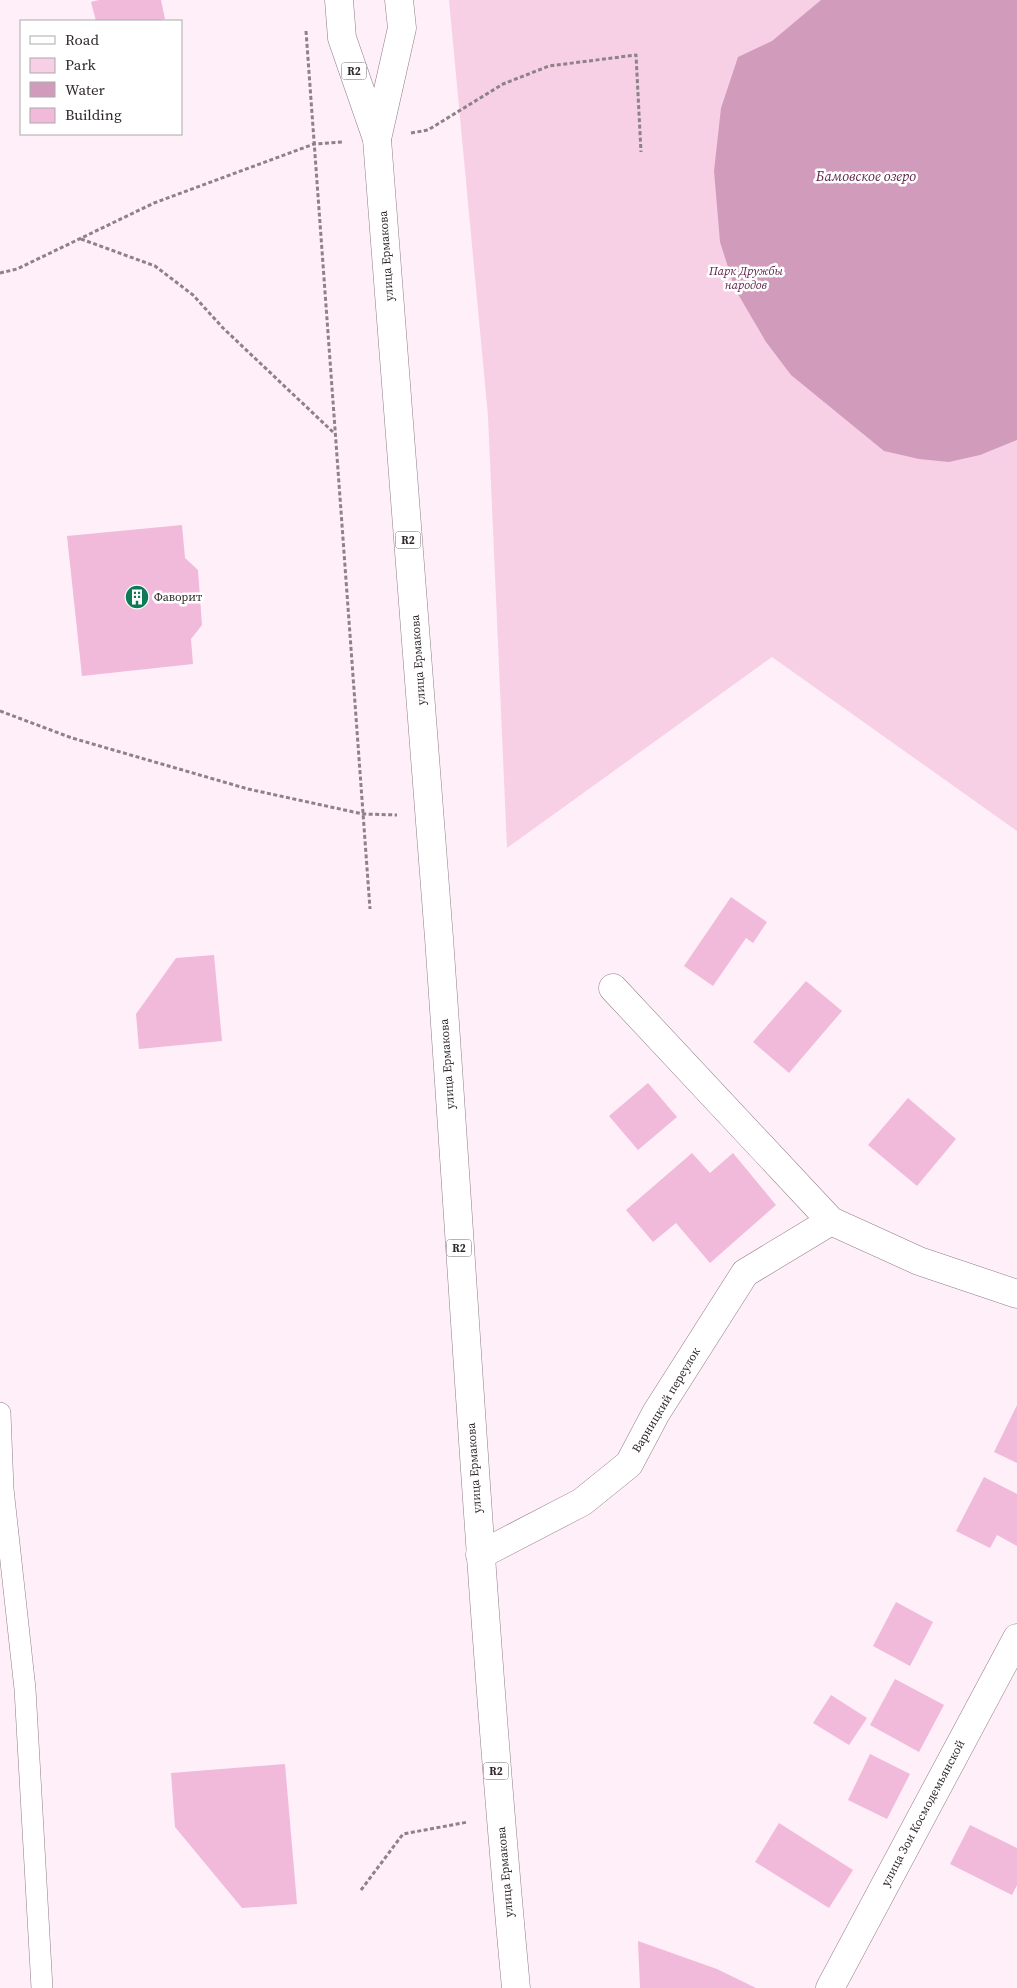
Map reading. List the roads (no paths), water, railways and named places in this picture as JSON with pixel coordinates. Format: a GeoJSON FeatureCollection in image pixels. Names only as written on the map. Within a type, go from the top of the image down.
{"type":"FeatureCollection","features":[{"type":"Feature","properties":{"kind":"main road","name":"R2"},"geometry":{"type":"LineString","coordinates":[[339,0],[342,38],[377,140]]}},
{"type":"Feature","properties":{"kind":"main road","name":"R2"},"geometry":{"type":"LineString","coordinates":[[377,140],[402,28],[399,0]]}},
{"type":"Feature","properties":{"kind":"main road","name":"улица Ермакова"},"geometry":{"type":"LineString","coordinates":[[377,140],[430,816],[480,1555],[500,1815],[516,1988]]}},
{"type":"Feature","properties":{"kind":"main road"},"geometry":{"type":"LineString","coordinates":[[613,988],[831,1222],[920,1261],[1017,1294]]}},
{"type":"Feature","properties":{"kind":"main road","name":"Варницкий переулок"},"geometry":{"type":"LineString","coordinates":[[480,1555],[582,1502],[629,1464],[656,1413],[745,1273],[831,1222]]}},
{"type":"Feature","properties":{"kind":"main road","name":"улица Зои Космодемьянской"},"geometry":{"type":"LineString","coordinates":[[830,1988],[1017,1638]]}},
{"type":"Feature","properties":{"kind":"lane"},"geometry":{"type":"LineString","coordinates":[[0,1413],[3,1489],[25,1689],[42,1988]]}},
{"type":"Feature","properties":{"kind":"water","name":"Бамовское озеро"},"geometry":{"type":"Polygon","coordinates":[[[821,0],[1017,0],[1017,440],[980,455],[949,462],[919,459],[884,451],[791,375],[766,342],[735,289],[720,242],[714,171],[721,108],[738,57],[772,41],[821,0]]]}},
{"type":"Feature","properties":{"kind":"place","name":"Фаворит"},"geometry":{"type":"Point","coordinates":[137,597]}},
{"type":"Feature","properties":{"kind":"park label","name":"Парк Дружбы народов"},"geometry":{"type":"Point","coordinates":[746,278]}}]}
